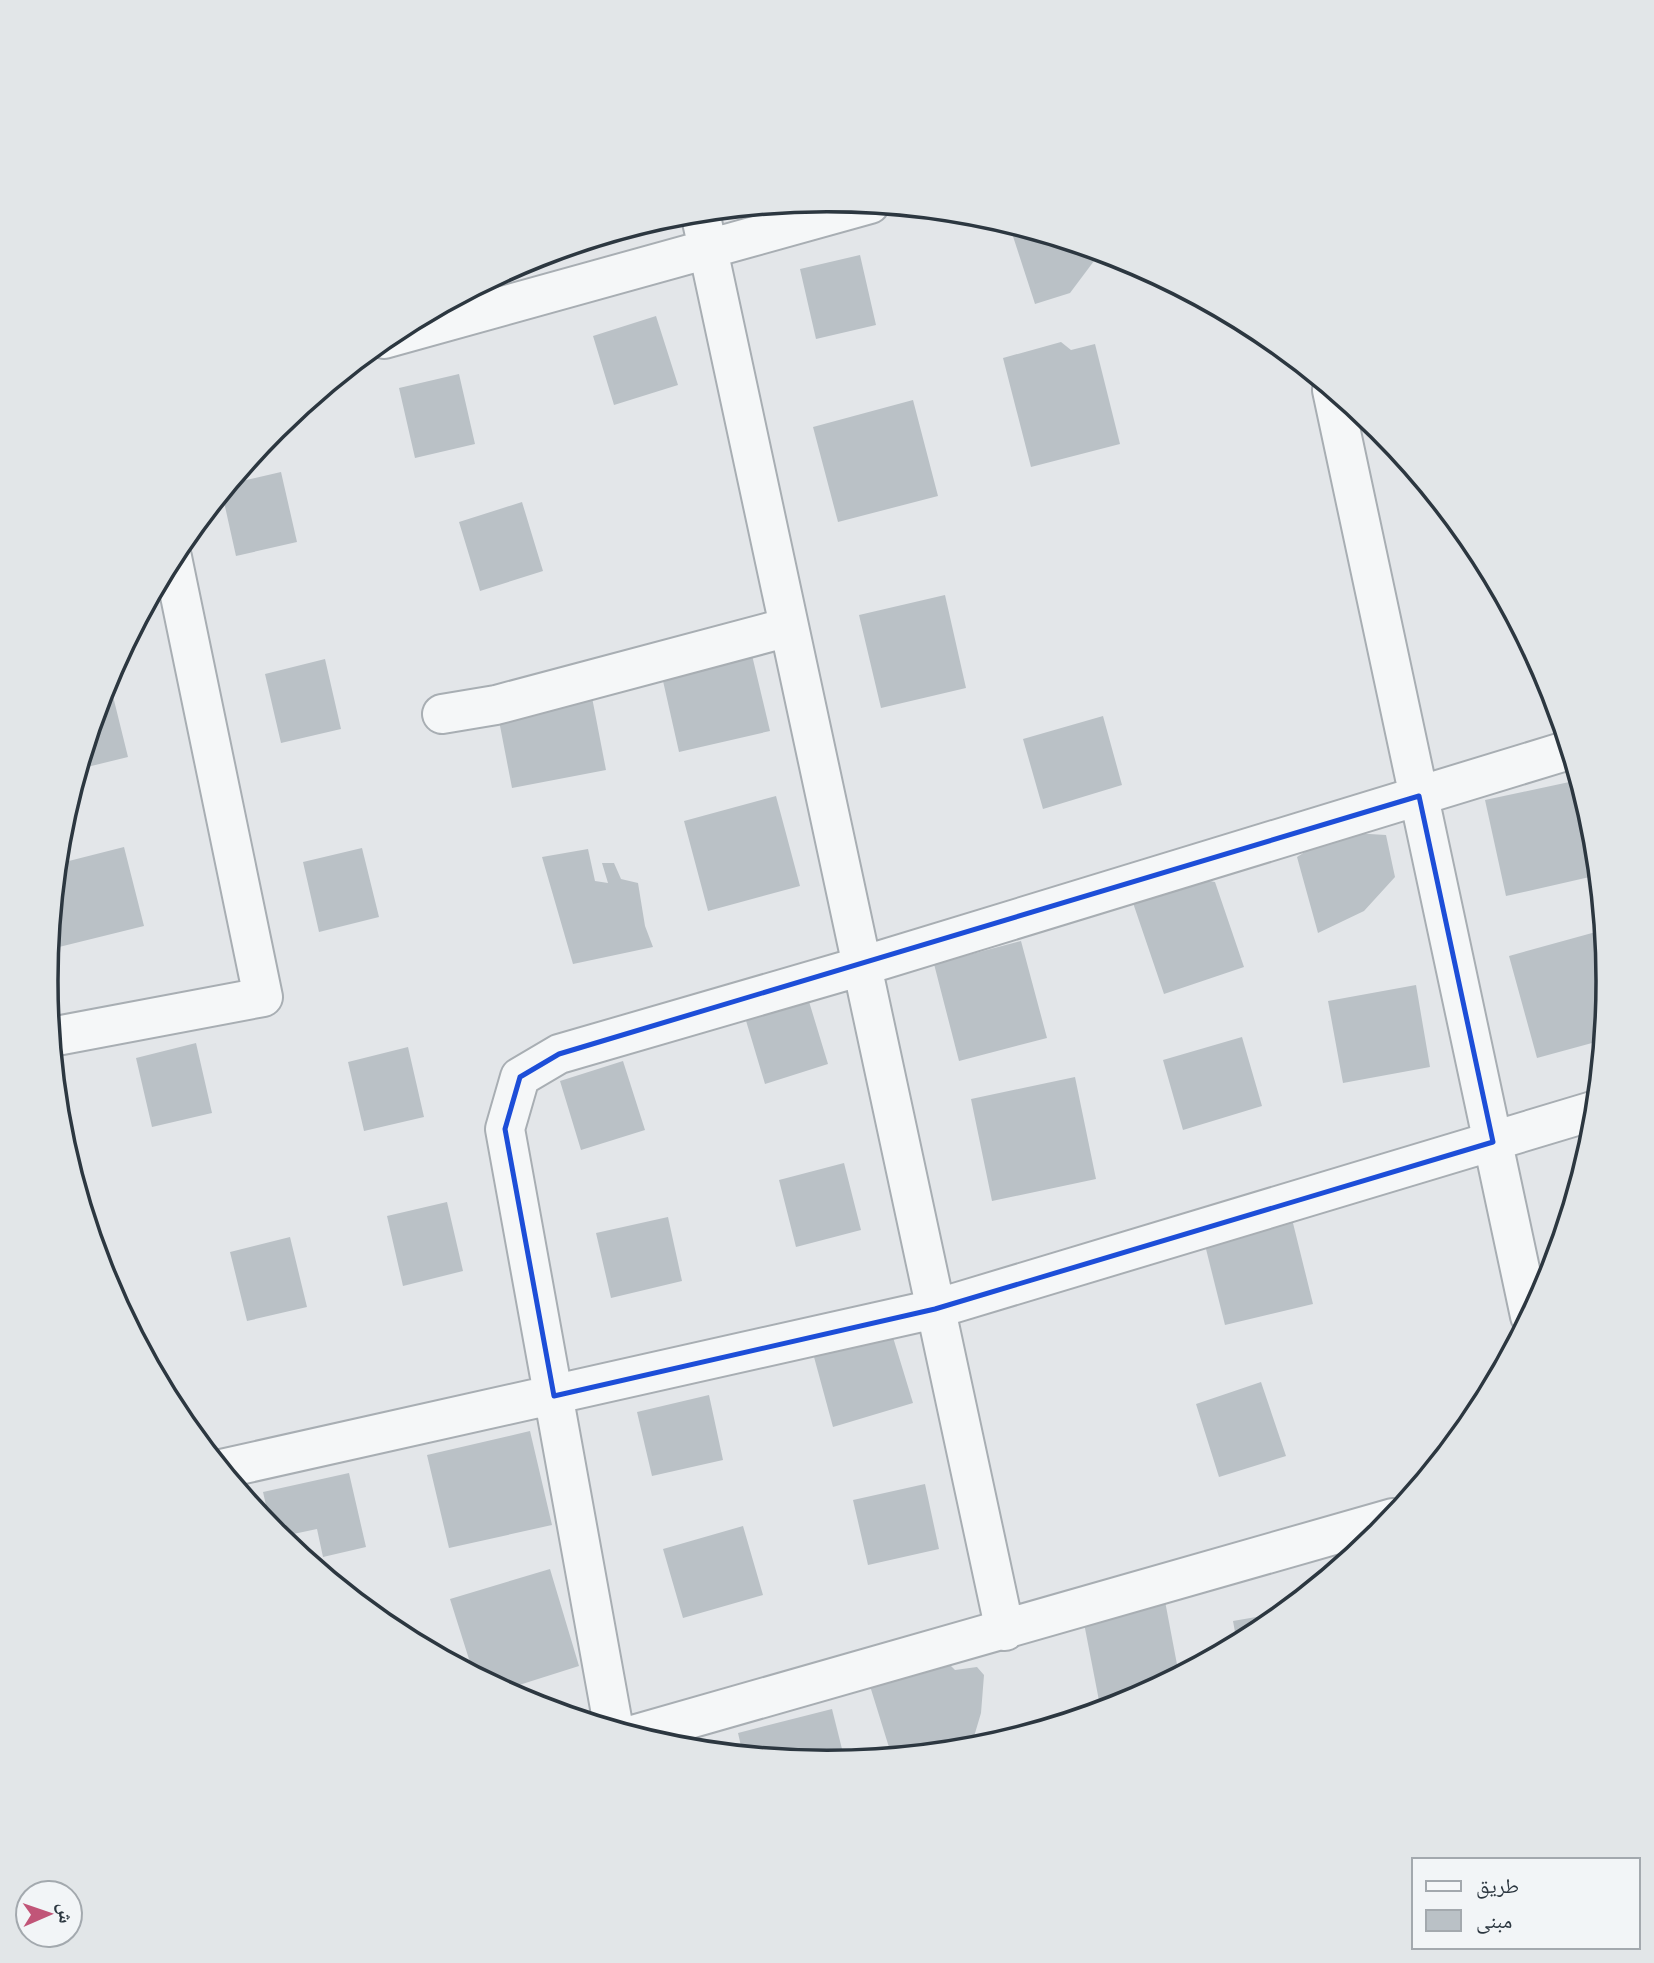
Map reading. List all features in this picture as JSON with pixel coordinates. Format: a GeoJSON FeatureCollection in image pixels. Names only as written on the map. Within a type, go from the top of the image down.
{"type":"FeatureCollection","features":[{"type":"Feature","properties":{"kind":"street"},"geometry":{"type":"LineString","coordinates":[[420,329],[839,212]]}},
{"type":"Feature","properties":{"kind":"street"},"geometry":{"type":"LineString","coordinates":[[702,223],[1005,1631]]}},
{"type":"Feature","properties":{"kind":"street"},"geometry":{"type":"LineString","coordinates":[[1335,404],[1527,1301]]}},
{"type":"Feature","properties":{"kind":"street"},"geometry":{"type":"LineString","coordinates":[[59,1035],[263,997],[175,573]]}},
{"type":"Feature","properties":{"kind":"street"},"geometry":{"type":"LineString","coordinates":[[442,714],[496,705],[789,626]]}},
{"type":"Feature","properties":{"kind":"street"},"geometry":{"type":"LineString","coordinates":[[612,1720],[505,1129],[520,1077],[559,1055],[862,966],[1561,753]]}},
{"type":"Feature","properties":{"kind":"street"},"geometry":{"type":"LineString","coordinates":[[231,1467],[936,1309],[1584,1114]]}},
{"type":"Feature","properties":{"kind":"street"},"geometry":{"type":"LineString","coordinates":[[651,1730],[1372,1524]]}},
{"type":"Feature","properties":{"kind":"highlighted area"},"geometry":{"type":"Polygon","coordinates":[[[1419,796],[1493,1142],[935,1309],[554,1396],[505,1129],[520,1077],[559,1054],[1419,796]]]}},
{"type":"Feature","properties":{"kind":"building"},"geometry":{"type":"Polygon","coordinates":[[[1013,235],[1094,261],[1070,293],[1035,304],[1013,235]]]}},
{"type":"Feature","properties":{"kind":"building"},"geometry":{"type":"Polygon","coordinates":[[[860,255],[876,325],[816,339],[800,269],[860,255]]]}},
{"type":"Feature","properties":{"kind":"building"},"geometry":{"type":"Polygon","coordinates":[[[656,316],[678,385],[614,405],[593,336],[656,316]]]}},
{"type":"Feature","properties":{"kind":"building"},"geometry":{"type":"Polygon","coordinates":[[[1061,342],[1071,350],[1095,344],[1120,444],[1031,467],[1003,358],[1061,342]]]}},
{"type":"Feature","properties":{"kind":"building"},"geometry":{"type":"Polygon","coordinates":[[[459,374],[475,444],[415,458],[399,388],[459,374]]]}},
{"type":"Feature","properties":{"kind":"building"},"geometry":{"type":"Polygon","coordinates":[[[913,400],[938,496],[838,522],[813,427],[913,400]]]}},
{"type":"Feature","properties":{"kind":"building"},"geometry":{"type":"Polygon","coordinates":[[[281,472],[297,542],[236,556],[224,504],[244,481],[281,472]]]}},
{"type":"Feature","properties":{"kind":"building"},"geometry":{"type":"Polygon","coordinates":[[[522,502],[543,571],[480,591],[459,522],[522,502]]]}},
{"type":"Feature","properties":{"kind":"building"},"geometry":{"type":"Polygon","coordinates":[[[945,595],[966,688],[881,708],[859,615],[945,595]]]}},
{"type":"Feature","properties":{"kind":"building"},"geometry":{"type":"Polygon","coordinates":[[[751,651],[770,731],[679,752],[661,672],[751,651]]]}},
{"type":"Feature","properties":{"kind":"building"},"geometry":{"type":"Polygon","coordinates":[[[325,659],[341,729],[281,743],[265,674],[325,659]]]}},
{"type":"Feature","properties":{"kind":"building"},"geometry":{"type":"Polygon","coordinates":[[[590,687],[606,770],[512,788],[496,705],[590,687]]]}},
{"type":"Feature","properties":{"kind":"building"},"geometry":{"type":"Polygon","coordinates":[[[113,696],[128,757],[89,767],[113,696]]]}},
{"type":"Feature","properties":{"kind":"building"},"geometry":{"type":"Polygon","coordinates":[[[1103,716],[1122,785],[1043,809],[1023,739],[1103,716]]]}},
{"type":"Feature","properties":{"kind":"building"},"geometry":{"type":"Polygon","coordinates":[[[1570,782],[1589,877],[1506,896],[1485,800],[1570,782]]]}},
{"type":"Feature","properties":{"kind":"building"},"geometry":{"type":"Polygon","coordinates":[[[776,796],[800,886],[708,911],[684,821],[776,796]]]}},
{"type":"Feature","properties":{"kind":"building"},"geometry":{"type":"Polygon","coordinates":[[[1336,832],[1386,835],[1395,877],[1364,911],[1318,933],[1297,857],[1336,832]]]}},
{"type":"Feature","properties":{"kind":"building"},"geometry":{"type":"Polygon","coordinates":[[[124,847],[144,926],[59,947],[68,861],[124,847]]]}},
{"type":"Feature","properties":{"kind":"building"},"geometry":{"type":"Polygon","coordinates":[[[362,848],[379,917],[319,932],[303,862],[362,848]]]}},
{"type":"Feature","properties":{"kind":"building"},"geometry":{"type":"Polygon","coordinates":[[[588,849],[595,881],[608,883],[602,863],[614,863],[621,879],[638,883],[645,926],[653,947],[573,964],[542,857],[588,849]]]}},
{"type":"Feature","properties":{"kind":"building"},"geometry":{"type":"Polygon","coordinates":[[[1188,877],[1215,882],[1244,967],[1164,994],[1131,897],[1188,877]]]}},
{"type":"Feature","properties":{"kind":"building"},"geometry":{"type":"Polygon","coordinates":[[[1595,932],[1594,1042],[1537,1058],[1509,956],[1595,932]]]}},
{"type":"Feature","properties":{"kind":"building"},"geometry":{"type":"Polygon","coordinates":[[[1021,941],[1047,1038],[959,1061],[934,964],[1021,941]]]}},
{"type":"Feature","properties":{"kind":"building"},"geometry":{"type":"Polygon","coordinates":[[[1416,985],[1430,1067],[1343,1083],[1328,1001],[1416,985]]]}},
{"type":"Feature","properties":{"kind":"building"},"geometry":{"type":"Polygon","coordinates":[[[807,995],[828,1064],[765,1084],[744,1014],[807,995]]]}},
{"type":"Feature","properties":{"kind":"building"},"geometry":{"type":"Polygon","coordinates":[[[1242,1037],[1262,1106],[1183,1130],[1163,1060],[1242,1037]]]}},
{"type":"Feature","properties":{"kind":"building"},"geometry":{"type":"Polygon","coordinates":[[[196,1043],[212,1113],[152,1127],[136,1058],[196,1043]]]}},
{"type":"Feature","properties":{"kind":"building"},"geometry":{"type":"Polygon","coordinates":[[[408,1047],[424,1117],[364,1131],[348,1062],[408,1047]]]}},
{"type":"Feature","properties":{"kind":"building"},"geometry":{"type":"Polygon","coordinates":[[[623,1061],[645,1130],[581,1150],[560,1081],[623,1061]]]}},
{"type":"Feature","properties":{"kind":"building"},"geometry":{"type":"Polygon","coordinates":[[[1075,1077],[1096,1179],[992,1201],[971,1099],[1075,1077]]]}},
{"type":"Feature","properties":{"kind":"building"},"geometry":{"type":"Polygon","coordinates":[[[844,1163],[861,1230],[796,1247],[779,1180],[844,1163]]]}},
{"type":"Feature","properties":{"kind":"building"},"geometry":{"type":"Polygon","coordinates":[[[447,1202],[463,1271],[403,1286],[387,1216],[447,1202]]]}},
{"type":"Feature","properties":{"kind":"building"},"geometry":{"type":"Polygon","coordinates":[[[1291,1215],[1313,1304],[1225,1325],[1203,1237],[1291,1215]]]}},
{"type":"Feature","properties":{"kind":"building"},"geometry":{"type":"Polygon","coordinates":[[[668,1217],[682,1281],[611,1298],[596,1233],[668,1217]]]}},
{"type":"Feature","properties":{"kind":"building"},"geometry":{"type":"Polygon","coordinates":[[[290,1237],[307,1307],[247,1321],[230,1252],[290,1237]]]}},
{"type":"Feature","properties":{"kind":"building"},"geometry":{"type":"Polygon","coordinates":[[[892,1334],[913,1403],[833,1427],[814,1357],[892,1334]]]}},
{"type":"Feature","properties":{"kind":"building"},"geometry":{"type":"Polygon","coordinates":[[[1261,1382],[1286,1456],[1219,1477],[1196,1404],[1261,1382]]]}},
{"type":"Feature","properties":{"kind":"building"},"geometry":{"type":"Polygon","coordinates":[[[709,1395],[723,1460],[652,1476],[637,1412],[709,1395]]]}},
{"type":"Feature","properties":{"kind":"building"},"geometry":{"type":"Polygon","coordinates":[[[530,1431],[552,1525],[449,1548],[427,1455],[530,1431]]]}},
{"type":"Feature","properties":{"kind":"building"},"geometry":{"type":"Polygon","coordinates":[[[349,1473],[366,1547],[323,1557],[317,1529],[293,1534],[266,1508],[263,1492],[349,1473]]]}},
{"type":"Feature","properties":{"kind":"building"},"geometry":{"type":"Polygon","coordinates":[[[925,1484],[939,1549],[868,1565],[853,1500],[925,1484]]]}},
{"type":"Feature","properties":{"kind":"building"},"geometry":{"type":"Polygon","coordinates":[[[743,1526],[763,1595],[683,1618],[663,1549],[743,1526]]]}},
{"type":"Feature","properties":{"kind":"building"},"geometry":{"type":"Polygon","coordinates":[[[550,1569],[579,1666],[518,1685],[470,1662],[450,1599],[550,1569]]]}},
{"type":"Feature","properties":{"kind":"building"},"geometry":{"type":"Polygon","coordinates":[[[1165,1601],[1177,1666],[1099,1700],[1083,1618],[1165,1601]]]}},
{"type":"Feature","properties":{"kind":"building"},"geometry":{"type":"Polygon","coordinates":[[[1261,1616],[1235,1633],[1233,1621],[1261,1616]]]}},
{"type":"Feature","properties":{"kind":"building"},"geometry":{"type":"Polygon","coordinates":[[[947,1662],[955,1670],[977,1667],[984,1675],[981,1713],[974,1736],[889,1748],[870,1686],[947,1662]]]}},
{"type":"Feature","properties":{"kind":"building"},"geometry":{"type":"Polygon","coordinates":[[[832,1709],[842,1750],[741,1745],[738,1733],[832,1709]]]}}]}
